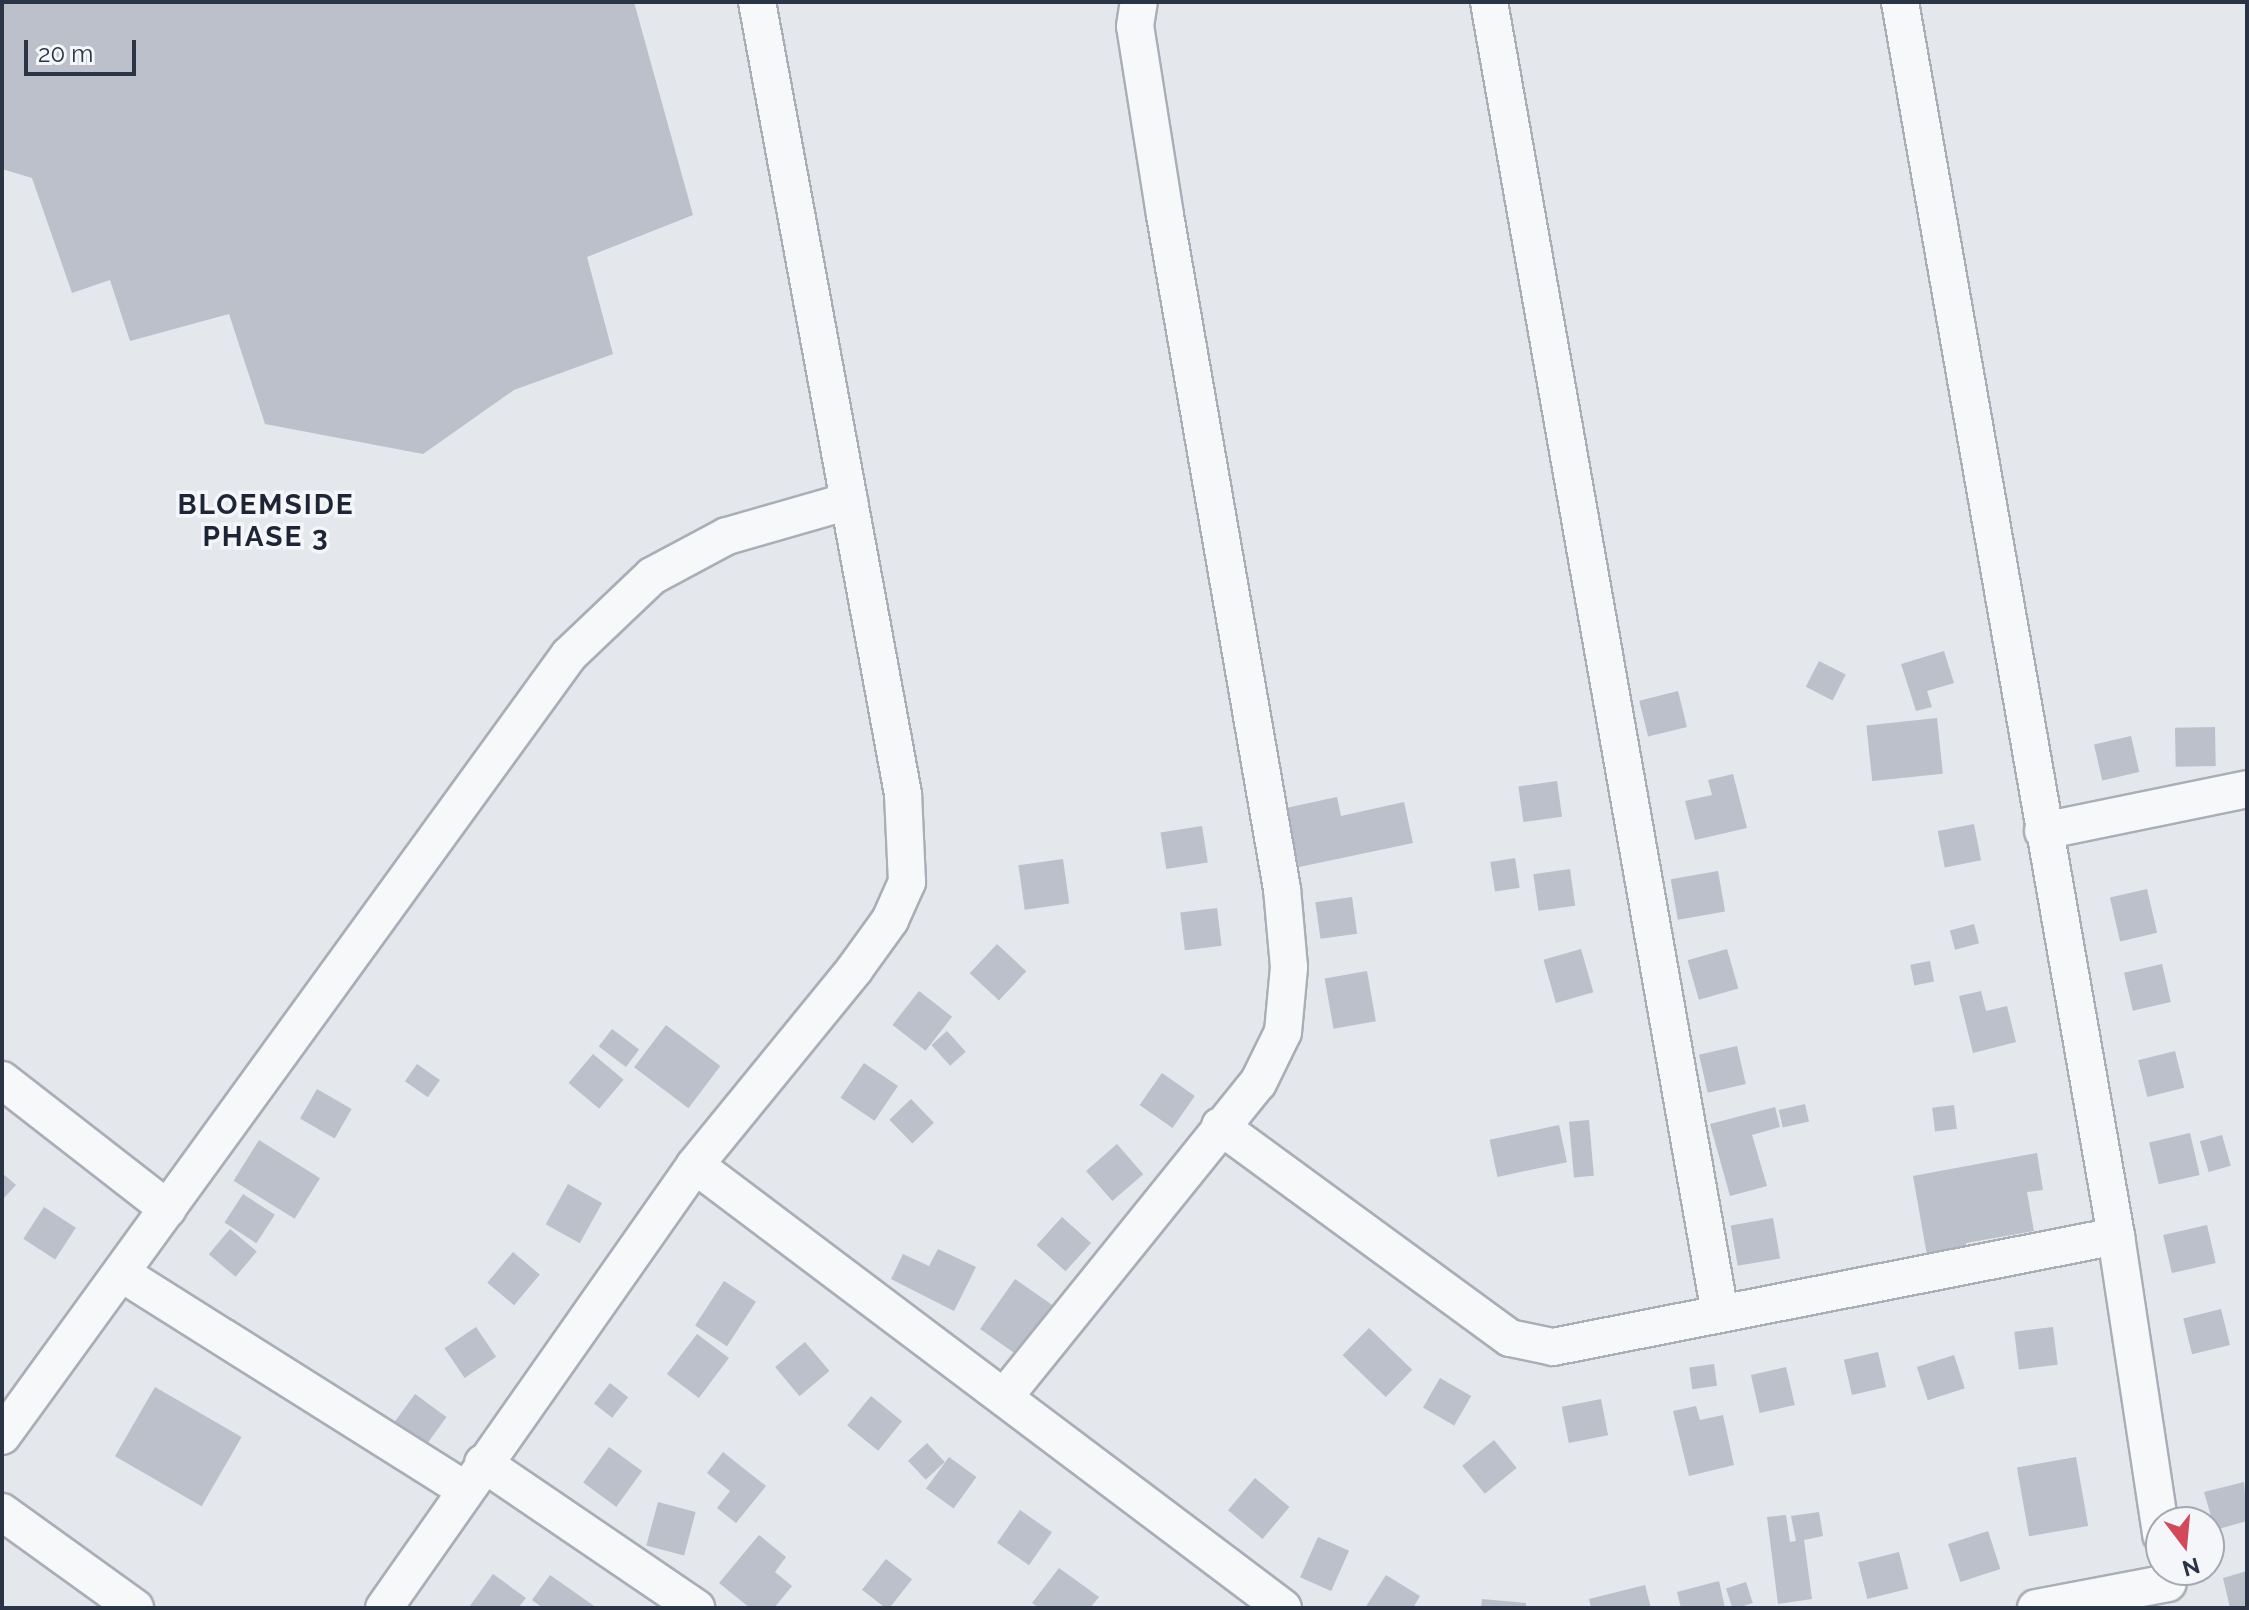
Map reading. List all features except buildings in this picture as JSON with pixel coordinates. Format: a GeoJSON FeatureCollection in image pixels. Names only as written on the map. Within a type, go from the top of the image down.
{"type":"FeatureCollection","features":[{"type":"Feature","properties":{"kind":"street"},"geometry":{"type":"LineString","coordinates":[[384,1608],[695,1165],[854,970],[890,920],[907,882],[903,794],[757,2]]}},
{"type":"Feature","properties":{"kind":"street"},"geometry":{"type":"LineString","coordinates":[[1005,1396],[1220,1126],[1258,1083],[1283,1032],[1289,967],[1263,768],[1135,26],[1139,2]]}},
{"type":"Feature","properties":{"kind":"street"},"geometry":{"type":"LineString","coordinates":[[1489,2],[1720,1314]]}},
{"type":"Feature","properties":{"kind":"street"},"geometry":{"type":"LineString","coordinates":[[1900,2],[2116,1236],[2157,1506]]}},
{"type":"Feature","properties":{"kind":"street"},"geometry":{"type":"LineString","coordinates":[[2,1436],[569,655],[652,576],[727,536],[849,501]]}},
{"type":"Feature","properties":{"kind":"street"},"geometry":{"type":"LineString","coordinates":[[2043,831],[2247,789]]}},
{"type":"Feature","properties":{"kind":"street"},"geometry":{"type":"LineString","coordinates":[[2,1080],[168,1209]]}},
{"type":"Feature","properties":{"kind":"street"},"geometry":{"type":"LineString","coordinates":[[1220,1126],[1510,1338],[1553,1347],[2116,1236]]}},
{"type":"Feature","properties":{"kind":"street"},"geometry":{"type":"LineString","coordinates":[[695,1165],[1283,1608]]}},
{"type":"Feature","properties":{"kind":"street"},"geometry":{"type":"LineString","coordinates":[[121,1273],[696,1608]]}},
{"type":"Feature","properties":{"kind":"street"},"geometry":{"type":"LineString","coordinates":[[2,1512],[135,1608]]}},
{"type":"Feature","properties":{"kind":"street"},"geometry":{"type":"LineString","coordinates":[[2036,1608],[2169,1587]]}},
{"type":"Feature","properties":{"kind":"district","name":"BLOEMSIDE PHASE 3"},"geometry":{"type":"Point","coordinates":[266,521]}}]}
